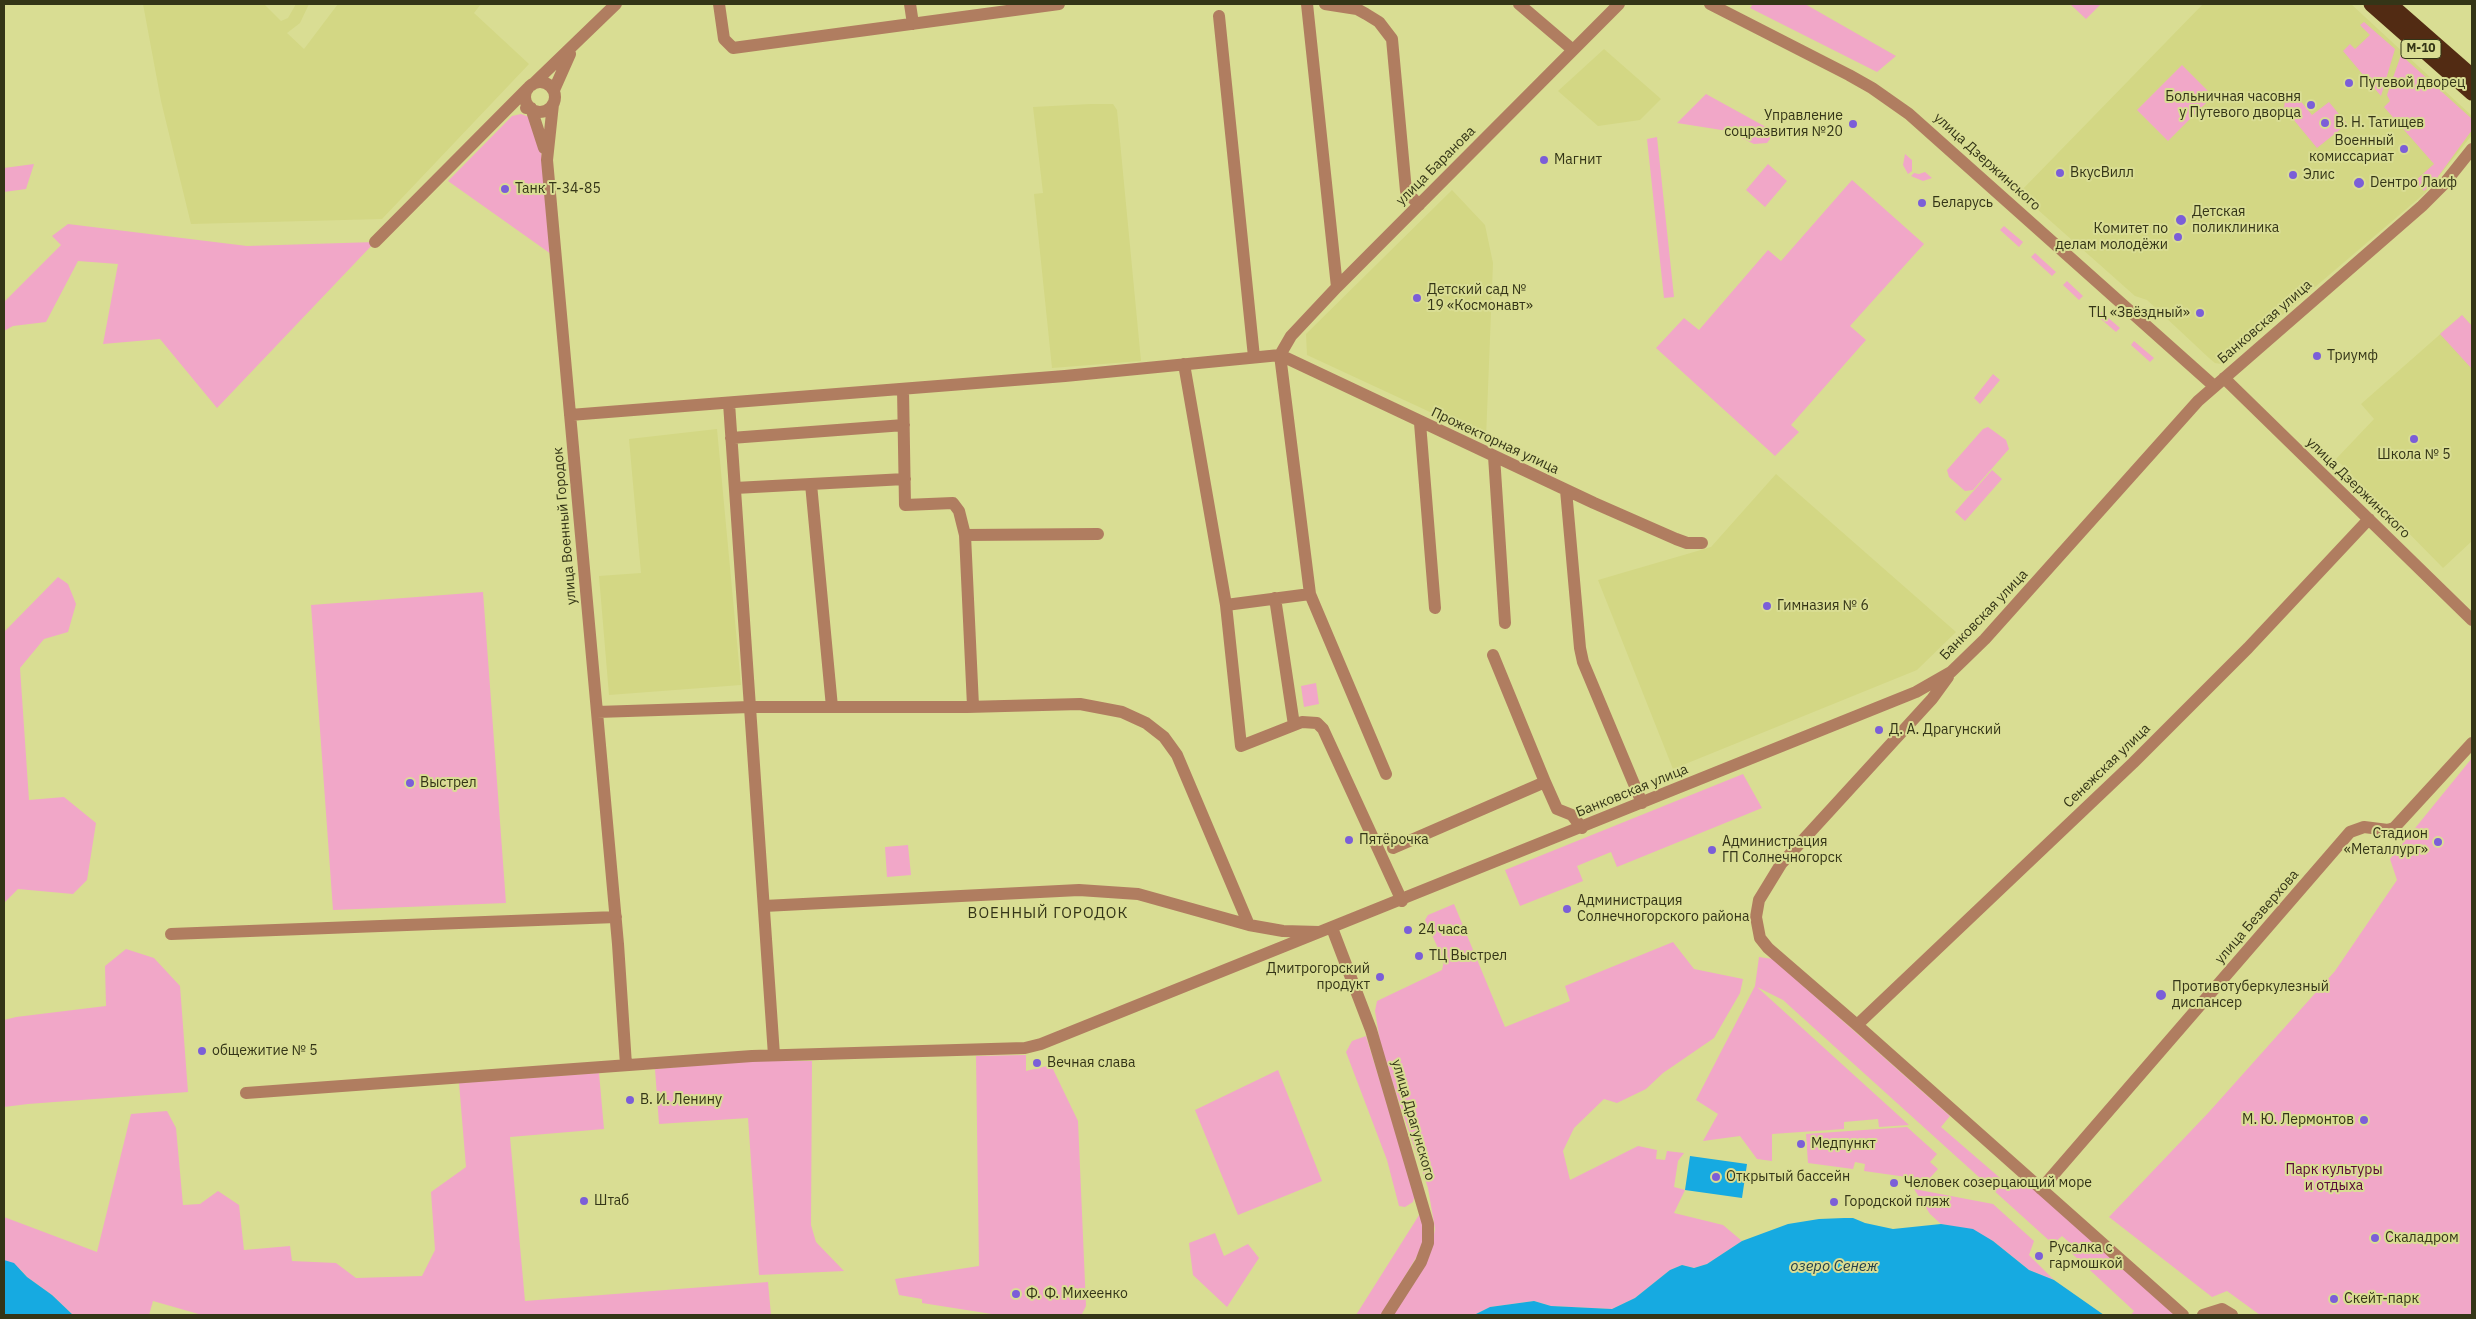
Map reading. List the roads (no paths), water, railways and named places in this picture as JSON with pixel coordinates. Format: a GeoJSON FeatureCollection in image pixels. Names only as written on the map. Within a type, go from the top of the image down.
{"type":"FeatureCollection","features":[{"type":"Feature","properties":{"kind":"highway","name":"М-10"},"geometry":{"type":"LineString","coordinates":[[2371,4],[2472,93]]}},
{"type":"Feature","properties":{"kind":"highway","name":"М-10"},"geometry":{"type":"LineString","coordinates":[[2390,4],[2472,76]]}},
{"type":"Feature","properties":{"kind":"street"},"geometry":{"type":"LineString","coordinates":[[375,242],[498,117],[616,4]]}},
{"type":"Feature","properties":{"kind":"street"},"geometry":{"type":"LineString","coordinates":[[719,4],[724,39],[733,48],[913,24],[987,9],[1059,4]]}},
{"type":"Feature","properties":{"kind":"street"},"geometry":{"type":"LineString","coordinates":[[910,4],[913,24]]}},
{"type":"Feature","properties":{"kind":"street"},"geometry":{"type":"LineString","coordinates":[[1307,4],[1337,286]]}},
{"type":"Feature","properties":{"kind":"street"},"geometry":{"type":"LineString","coordinates":[[1325,4],[1357,9],[1380,22],[1392,39],[1406,191],[1419,205]]}},
{"type":"Feature","properties":{"kind":"street"},"geometry":{"type":"LineString","coordinates":[[1519,4],[1573,50]]}},
{"type":"Feature","properties":{"kind":"street","name":"улица Баранова"},"geometry":{"type":"LineString","coordinates":[[1280,355],[1291,336],[1337,286],[1618,4]]}},
{"type":"Feature","properties":{"kind":"street","name":"улица Дзержинского"},"geometry":{"type":"LineString","coordinates":[[1710,4],[1849,75],[1872,88],[1909,114],[2219,382],[2369,520],[2472,620]]}},
{"type":"Feature","properties":{"kind":"street"},"geometry":{"type":"LineString","coordinates":[[1218,16],[1254,357]]}},
{"type":"Feature","properties":{"kind":"street"},"geometry":{"type":"LineString","coordinates":[[498,117],[520,109],[531,108],[543,111],[553,104],[554,90],[574,46]]}},
{"type":"Feature","properties":{"kind":"street"},"geometry":{"type":"LineString","coordinates":[[530,86],[545,83],[554,90]]}},
{"type":"Feature","properties":{"kind":"street"},"geometry":{"type":"LineString","coordinates":[[530,86],[526,100],[531,108],[547,160]]}},
{"type":"Feature","properties":{"kind":"street","name":"улица Военный Городок"},"geometry":{"type":"LineString","coordinates":[[553,104],[547,160],[616,917],[626,1065]]}},
{"type":"Feature","properties":{"kind":"street","name":"Банковская улица"},"geometry":{"type":"LineString","coordinates":[[246,1093],[774,1055],[1034,1046],[1049,1042],[1402,901],[1916,692],[1951,672],[1996,627],[2195,404],[2422,206],[2444,184],[2472,149]]}},
{"type":"Feature","properties":{"kind":"street"},"geometry":{"type":"LineString","coordinates":[[570,415],[1280,355],[1310,594],[1386,774]]}},
{"type":"Feature","properties":{"kind":"street","name":"Прожекторная улица"},"geometry":{"type":"LineString","coordinates":[[1280,355],[1420,423],[1566,490],[1686,543],[1702,543]]}},
{"type":"Feature","properties":{"kind":"street"},"geometry":{"type":"LineString","coordinates":[[1184,364],[1226,605],[1241,746],[1294,725],[1309,721],[1317,723],[1323,729],[1402,901]]}},
{"type":"Feature","properties":{"kind":"street"},"geometry":{"type":"LineString","coordinates":[[904,388],[905,504],[953,503],[959,511],[965,535],[973,706]]}},
{"type":"Feature","properties":{"kind":"street"},"geometry":{"type":"LineString","coordinates":[[729,403],[774,1055]]}},
{"type":"Feature","properties":{"kind":"street"},"geometry":{"type":"LineString","coordinates":[[1420,423],[1435,608]]}},
{"type":"Feature","properties":{"kind":"street"},"geometry":{"type":"LineString","coordinates":[[731,438],[904,425]]}},
{"type":"Feature","properties":{"kind":"street"},"geometry":{"type":"LineString","coordinates":[[1494,456],[1505,623]]}},
{"type":"Feature","properties":{"kind":"street"},"geometry":{"type":"LineString","coordinates":[[735,488],[905,479]]}},
{"type":"Feature","properties":{"kind":"street"},"geometry":{"type":"LineString","coordinates":[[810,484],[832,707]]}},
{"type":"Feature","properties":{"kind":"street"},"geometry":{"type":"LineString","coordinates":[[1566,490],[1580,648],[1583,662],[1642,803]]}},
{"type":"Feature","properties":{"kind":"street","name":"Сенежская улица"},"geometry":{"type":"LineString","coordinates":[[1858,1025],[2140,757],[2248,648],[2369,520]]}},
{"type":"Feature","properties":{"kind":"street"},"geometry":{"type":"LineString","coordinates":[[965,535],[1098,534]]}},
{"type":"Feature","properties":{"kind":"street"},"geometry":{"type":"LineString","coordinates":[[1226,605],[1310,594]]}},
{"type":"Feature","properties":{"kind":"street"},"geometry":{"type":"LineString","coordinates":[[1275,598],[1294,725]]}},
{"type":"Feature","properties":{"kind":"street"},"geometry":{"type":"LineString","coordinates":[[1492,655],[1557,808],[1572,815],[1582,828]]}},
{"type":"Feature","properties":{"kind":"street"},"geometry":{"type":"LineString","coordinates":[[1951,672],[1932,699],[1781,864],[1759,900],[1756,916],[1761,942],[1858,1025],[2183,1315]]}},
{"type":"Feature","properties":{"kind":"street"},"geometry":{"type":"LineString","coordinates":[[597,712],[750,707],[1080,704],[1122,712],[1146,723],[1164,738],[1177,755],[1249,925]]}},
{"type":"Feature","properties":{"kind":"street","name":"улица Безверхова"},"geometry":{"type":"LineString","coordinates":[[2042,1189],[2350,832],[2372,826],[2388,830],[2394,828],[2472,744]]}},
{"type":"Feature","properties":{"kind":"street"},"geometry":{"type":"LineString","coordinates":[[1393,848],[1545,782]]}},
{"type":"Feature","properties":{"kind":"street"},"geometry":{"type":"LineString","coordinates":[[764,906],[1079,890],[1138,894],[1249,925],[1283,931],[1328,930]]}},
{"type":"Feature","properties":{"kind":"street"},"geometry":{"type":"LineString","coordinates":[[171,934],[616,917]]}},
{"type":"Feature","properties":{"kind":"street","name":"улица Драгунского"},"geometry":{"type":"LineString","coordinates":[[1328,930],[1371,1030],[1429,1230],[1428,1243],[1421,1262],[1387,1315]]}},
{"type":"Feature","properties":{"kind":"street"},"geometry":{"type":"LineString","coordinates":[[2203,1315],[2222,1310],[2232,1315]]}},
{"type":"Feature","properties":{"kind":"water","name":"Открытый бассейн"},"geometry":{"type":"Polygon","coordinates":[[[1690,1156],[1747,1164],[1742,1198],[1685,1190],[1690,1156]]]}},
{"type":"Feature","properties":{"kind":"water","name":"озеро Сенеж"},"geometry":{"type":"Polygon","coordinates":[[[1853,1218],[1865,1223],[1893,1229],[1941,1224],[1973,1229],[1993,1241],[2029,1270],[2054,1280],[2104,1315],[1474,1315],[1490,1307],[1534,1301],[1551,1306],[1612,1309],[1635,1298],[1670,1270],[1682,1265],[1694,1268],[1707,1264],[1742,1241],[1788,1224],[1819,1219],[1853,1218]]]}},
{"type":"Feature","properties":{"kind":"water"},"geometry":{"type":"Polygon","coordinates":[[[4,1260],[14,1263],[27,1277],[52,1295],[73,1315],[4,1315],[4,1260]]]}},
{"type":"Feature","properties":{"kind":"place","name":"Путевой дворец"},"geometry":{"type":"Point","coordinates":[2349,83]}},
{"type":"Feature","properties":{"kind":"place","name":"Больничная часовня у Путевого дворца"},"geometry":{"type":"Point","coordinates":[2311,105]}},
{"type":"Feature","properties":{"kind":"place","name":"В. Н. Татищев"},"geometry":{"type":"Point","coordinates":[2325,123]}},
{"type":"Feature","properties":{"kind":"place","name":"Управление соцразвития №20"},"geometry":{"type":"Point","coordinates":[1853,124]}},
{"type":"Feature","properties":{"kind":"place","name":"Военный комиссариат"},"geometry":{"type":"Point","coordinates":[2404,149]}},
{"type":"Feature","properties":{"kind":"place","name":"Магнит"},"geometry":{"type":"Point","coordinates":[1544,160]}},
{"type":"Feature","properties":{"kind":"place","name":"ВкусВилл"},"geometry":{"type":"Point","coordinates":[2060,173]}},
{"type":"Feature","properties":{"kind":"place","name":"Элис"},"geometry":{"type":"Point","coordinates":[2293,175]}},
{"type":"Feature","properties":{"kind":"place","name":"Dентро Лаиф"},"geometry":{"type":"Point","coordinates":[2359,183]}},
{"type":"Feature","properties":{"kind":"place","name":"Танк Т-34-85"},"geometry":{"type":"Point","coordinates":[505,189]}},
{"type":"Feature","properties":{"kind":"place","name":"Беларусь"},"geometry":{"type":"Point","coordinates":[1922,203]}},
{"type":"Feature","properties":{"kind":"place","name":"Детская поликлиника"},"geometry":{"type":"Point","coordinates":[2181,220]}},
{"type":"Feature","properties":{"kind":"place","name":"Комитет по делам молодёжи"},"geometry":{"type":"Point","coordinates":[2178,237]}},
{"type":"Feature","properties":{"kind":"place","name":"Детский сад № 19 «Космонавт»"},"geometry":{"type":"Point","coordinates":[1417,298]}},
{"type":"Feature","properties":{"kind":"place","name":"ТЦ «Звёздный»"},"geometry":{"type":"Point","coordinates":[2200,313]}},
{"type":"Feature","properties":{"kind":"place","name":"Триумф"},"geometry":{"type":"Point","coordinates":[2317,356]}},
{"type":"Feature","properties":{"kind":"place","name":"Школа № 5"},"geometry":{"type":"Point","coordinates":[2414,439]}},
{"type":"Feature","properties":{"kind":"place","name":"Гимназия № 6"},"geometry":{"type":"Point","coordinates":[1767,606]}},
{"type":"Feature","properties":{"kind":"place","name":"Д. А. Драгунский"},"geometry":{"type":"Point","coordinates":[1879,730]}},
{"type":"Feature","properties":{"kind":"place","name":"Выстрел"},"geometry":{"type":"Point","coordinates":[410,783]}},
{"type":"Feature","properties":{"kind":"place","name":"Пятёрочка"},"geometry":{"type":"Point","coordinates":[1349,840]}},
{"type":"Feature","properties":{"kind":"place","name":"Стадион «Металлург»"},"geometry":{"type":"Point","coordinates":[2438,842]}},
{"type":"Feature","properties":{"kind":"place","name":"Администрация ГП Солнечногорск"},"geometry":{"type":"Point","coordinates":[1712,850]}},
{"type":"Feature","properties":{"kind":"place","name":"Администрация Солнечногорского района"},"geometry":{"type":"Point","coordinates":[1567,909]}},
{"type":"Feature","properties":{"kind":"place","name":"24 часа"},"geometry":{"type":"Point","coordinates":[1408,930]}},
{"type":"Feature","properties":{"kind":"place","name":"ТЦ Выстрел"},"geometry":{"type":"Point","coordinates":[1419,956]}},
{"type":"Feature","properties":{"kind":"place","name":"Дмитрогорский продукт"},"geometry":{"type":"Point","coordinates":[1380,977]}},
{"type":"Feature","properties":{"kind":"place","name":"Противотуберкулезный диспансер"},"geometry":{"type":"Point","coordinates":[2161,995]}},
{"type":"Feature","properties":{"kind":"place","name":"общежитие № 5"},"geometry":{"type":"Point","coordinates":[202,1051]}},
{"type":"Feature","properties":{"kind":"place","name":"Вечная слава"},"geometry":{"type":"Point","coordinates":[1037,1063]}},
{"type":"Feature","properties":{"kind":"place","name":"В. И. Ленину"},"geometry":{"type":"Point","coordinates":[630,1100]}},
{"type":"Feature","properties":{"kind":"place","name":"М. Ю. Лермонтов"},"geometry":{"type":"Point","coordinates":[2364,1120]}},
{"type":"Feature","properties":{"kind":"place","name":"Медпункт"},"geometry":{"type":"Point","coordinates":[1801,1144]}},
{"type":"Feature","properties":{"kind":"place","name":"Открытый бассейн"},"geometry":{"type":"Point","coordinates":[1716,1177]}},
{"type":"Feature","properties":{"kind":"place","name":"Человек созерцающий море"},"geometry":{"type":"Point","coordinates":[1894,1183]}},
{"type":"Feature","properties":{"kind":"place","name":"Штаб"},"geometry":{"type":"Point","coordinates":[584,1201]}},
{"type":"Feature","properties":{"kind":"place","name":"Городской пляж"},"geometry":{"type":"Point","coordinates":[1834,1202]}},
{"type":"Feature","properties":{"kind":"place","name":"Скаладром"},"geometry":{"type":"Point","coordinates":[2375,1238]}},
{"type":"Feature","properties":{"kind":"place","name":"Русалка с гармошкой"},"geometry":{"type":"Point","coordinates":[2039,1256]}},
{"type":"Feature","properties":{"kind":"place","name":"Ф. Ф. Михеенко"},"geometry":{"type":"Point","coordinates":[1016,1294]}},
{"type":"Feature","properties":{"kind":"place","name":"Скейт-парк"},"geometry":{"type":"Point","coordinates":[2334,1299]}},
{"type":"Feature","properties":{"kind":"district","name":"ВОЕННЫЙ ГОРОДОК"},"geometry":{"type":"Point","coordinates":[1048,914]}},
{"type":"Feature","properties":{"kind":"park label","name":"Парк культуры и отдыха"},"geometry":{"type":"Point","coordinates":[2334,1178]}}]}
